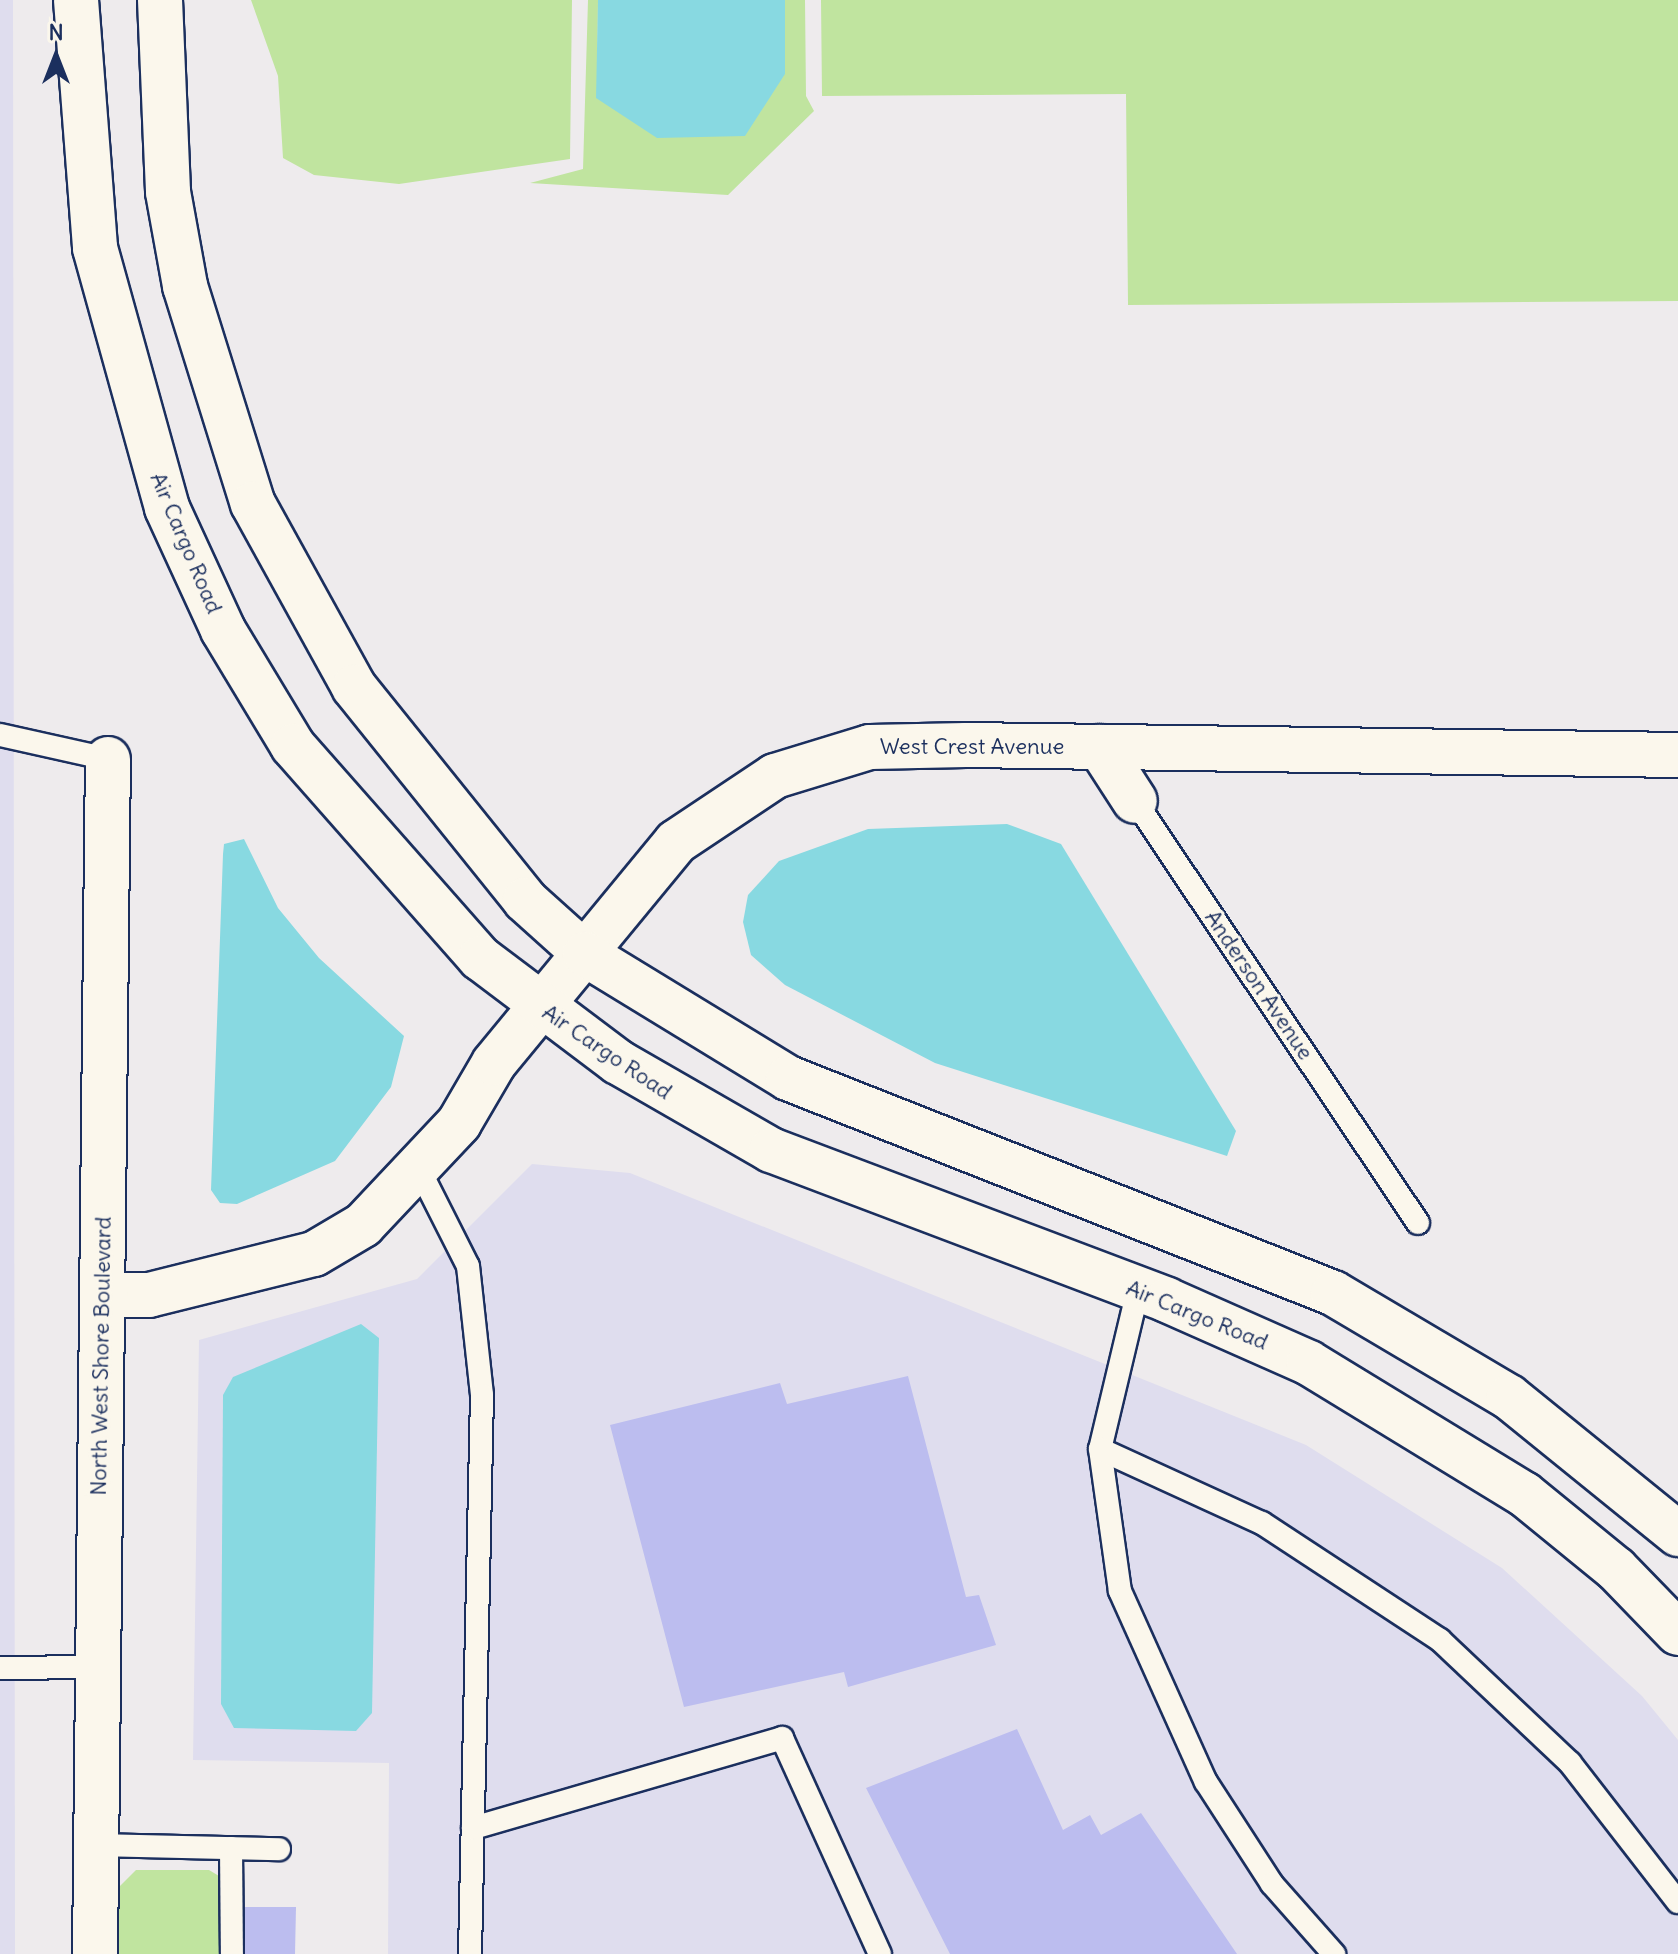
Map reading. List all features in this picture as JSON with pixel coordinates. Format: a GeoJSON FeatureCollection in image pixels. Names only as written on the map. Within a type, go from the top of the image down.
{"type":"FeatureCollection","features":[{"type":"Feature","properties":{"kind":"street","name":"Air Cargo Road"},"geometry":{"type":"LineString","coordinates":[[76,0],[98,263],[144,440],[223,630],[270,711],[339,804],[480,958],[539,1008],[704,1116],[771,1150],[1138,1290],[1309,1363],[1469,1457],[1616,1569],[1678,1633]]}},
{"type":"Feature","properties":{"kind":"street"},"geometry":{"type":"LineString","coordinates":[[160,0],[168,192],[182,271],[253,504],[354,687],[525,900],[585,954],[664,1007],[845,1105],[1333,1293],[1509,1397],[1678,1534]]}},
{"type":"Feature","properties":{"kind":"street","name":"West Crest Avenue"},"geometry":{"type":"LineString","coordinates":[[102,1295],[149,1295],[314,1254],[363,1225],[420,1171],[539,1008],[676,842],[775,776],[870,747],[1678,755]]}},
{"type":"Feature","properties":{"kind":"street","name":"Anderson Avenue"},"geometry":{"type":"LineString","coordinates":[[1100,747],[1135,801]]}},
{"type":"Feature","properties":{"kind":"street","name":"North West Shore Boulevard"},"geometry":{"type":"LineString","coordinates":[[95,1954],[108,759]]}},
{"type":"Feature","properties":{"kind":"lane"},"geometry":{"type":"LineString","coordinates":[[0,735],[108,759]]}},
{"type":"Feature","properties":{"kind":"lane","name":"Anderson Avenue"},"geometry":{"type":"LineString","coordinates":[[1135,801],[1418,1223]]}},
{"type":"Feature","properties":{"kind":"lane"},"geometry":{"type":"LineString","coordinates":[[420,1171],[468,1266],[482,1395],[470,1954]]}},
{"type":"Feature","properties":{"kind":"lane"},"geometry":{"type":"LineString","coordinates":[[1138,1290],[1100,1449],[1120,1591],[1155,1681],[1206,1782],[1264,1871],[1334,1954]]}},
{"type":"Feature","properties":{"kind":"lane"},"geometry":{"type":"LineString","coordinates":[[1100,1449],[1262,1523],[1440,1640],[1570,1763],[1678,1902]]}},
{"type":"Feature","properties":{"kind":"lane"},"geometry":{"type":"LineString","coordinates":[[0,1668],[98,1667]]}},
{"type":"Feature","properties":{"kind":"lane"},"geometry":{"type":"LineString","coordinates":[[473,1828],[782,1738],[880,1954]]}},
{"type":"Feature","properties":{"kind":"lane"},"geometry":{"type":"LineString","coordinates":[[96,1845],[279,1849]]}},
{"type":"Feature","properties":{"kind":"lane"},"geometry":{"type":"LineString","coordinates":[[231,1848],[232,1954]]}},
{"type":"Feature","properties":{"kind":"shaded area"},"geometry":{"type":"Polygon","coordinates":[[[0,0],[13,0],[15,1954],[0,1954],[0,0]]]}},
{"type":"Feature","properties":{"kind":"shaded area"},"geometry":{"type":"Polygon","coordinates":[[[532,1164],[630,1173],[1306,1445],[1502,1568],[1642,1696],[1678,1740],[1678,1954],[388,1954],[389,1763],[193,1760],[199,1340],[417,1279],[532,1164]]]}},
{"type":"Feature","properties":{"kind":"green space"},"geometry":{"type":"Polygon","coordinates":[[[251,0],[572,0],[570,159],[399,184],[314,175],[283,158],[278,76],[251,0]]]}},
{"type":"Feature","properties":{"kind":"green space"},"geometry":{"type":"Polygon","coordinates":[[[588,0],[598,0],[597,97],[785,74],[785,0],[805,0],[806,96],[814,111],[728,195],[530,183],[583,169],[588,0]]]}},
{"type":"Feature","properties":{"kind":"green space"},"geometry":{"type":"Polygon","coordinates":[[[821,0],[1678,0],[1678,301],[1128,305],[1126,94],[822,96],[821,0]]]}},
{"type":"Feature","properties":{"kind":"green space"},"geometry":{"type":"Polygon","coordinates":[[[136,1870],[209,1870],[219,1876],[220,1954],[115,1954],[115,1891],[136,1870]]]}},
{"type":"Feature","properties":{"kind":"water"},"geometry":{"type":"Polygon","coordinates":[[[598,0],[785,0],[785,74],[745,136],[657,138],[596,98],[598,0]]]}},
{"type":"Feature","properties":{"kind":"water"},"geometry":{"type":"Polygon","coordinates":[[[1007,824],[1061,844],[1236,1131],[1227,1156],[935,1063],[785,985],[751,955],[743,922],[748,895],[779,861],[868,829],[1007,824]]]}},
{"type":"Feature","properties":{"kind":"water"},"geometry":{"type":"Polygon","coordinates":[[[244,839],[278,908],[319,958],[404,1036],[391,1087],[335,1161],[237,1204],[220,1203],[211,1190],[223,854],[224,844],[244,839]]]}},
{"type":"Feature","properties":{"kind":"water"},"geometry":{"type":"Polygon","coordinates":[[[361,1324],[379,1338],[372,1713],[356,1731],[234,1728],[221,1704],[223,1395],[233,1377],[361,1324]]]}},
{"type":"Feature","properties":{"kind":"building"},"geometry":{"type":"Polygon","coordinates":[[[908,1376],[966,1597],[979,1595],[996,1645],[848,1687],[844,1672],[684,1707],[610,1425],[780,1383],[787,1404],[908,1376]]]}},
{"type":"Feature","properties":{"kind":"building"},"geometry":{"type":"Polygon","coordinates":[[[1017,1729],[1063,1830],[1090,1815],[1101,1835],[1141,1813],[1237,1954],[950,1954],[866,1788],[1017,1729]]]}},
{"type":"Feature","properties":{"kind":"building"},"geometry":{"type":"Polygon","coordinates":[[[244,1907],[296,1907],[295,1954],[244,1954],[244,1907]]]}}]}
